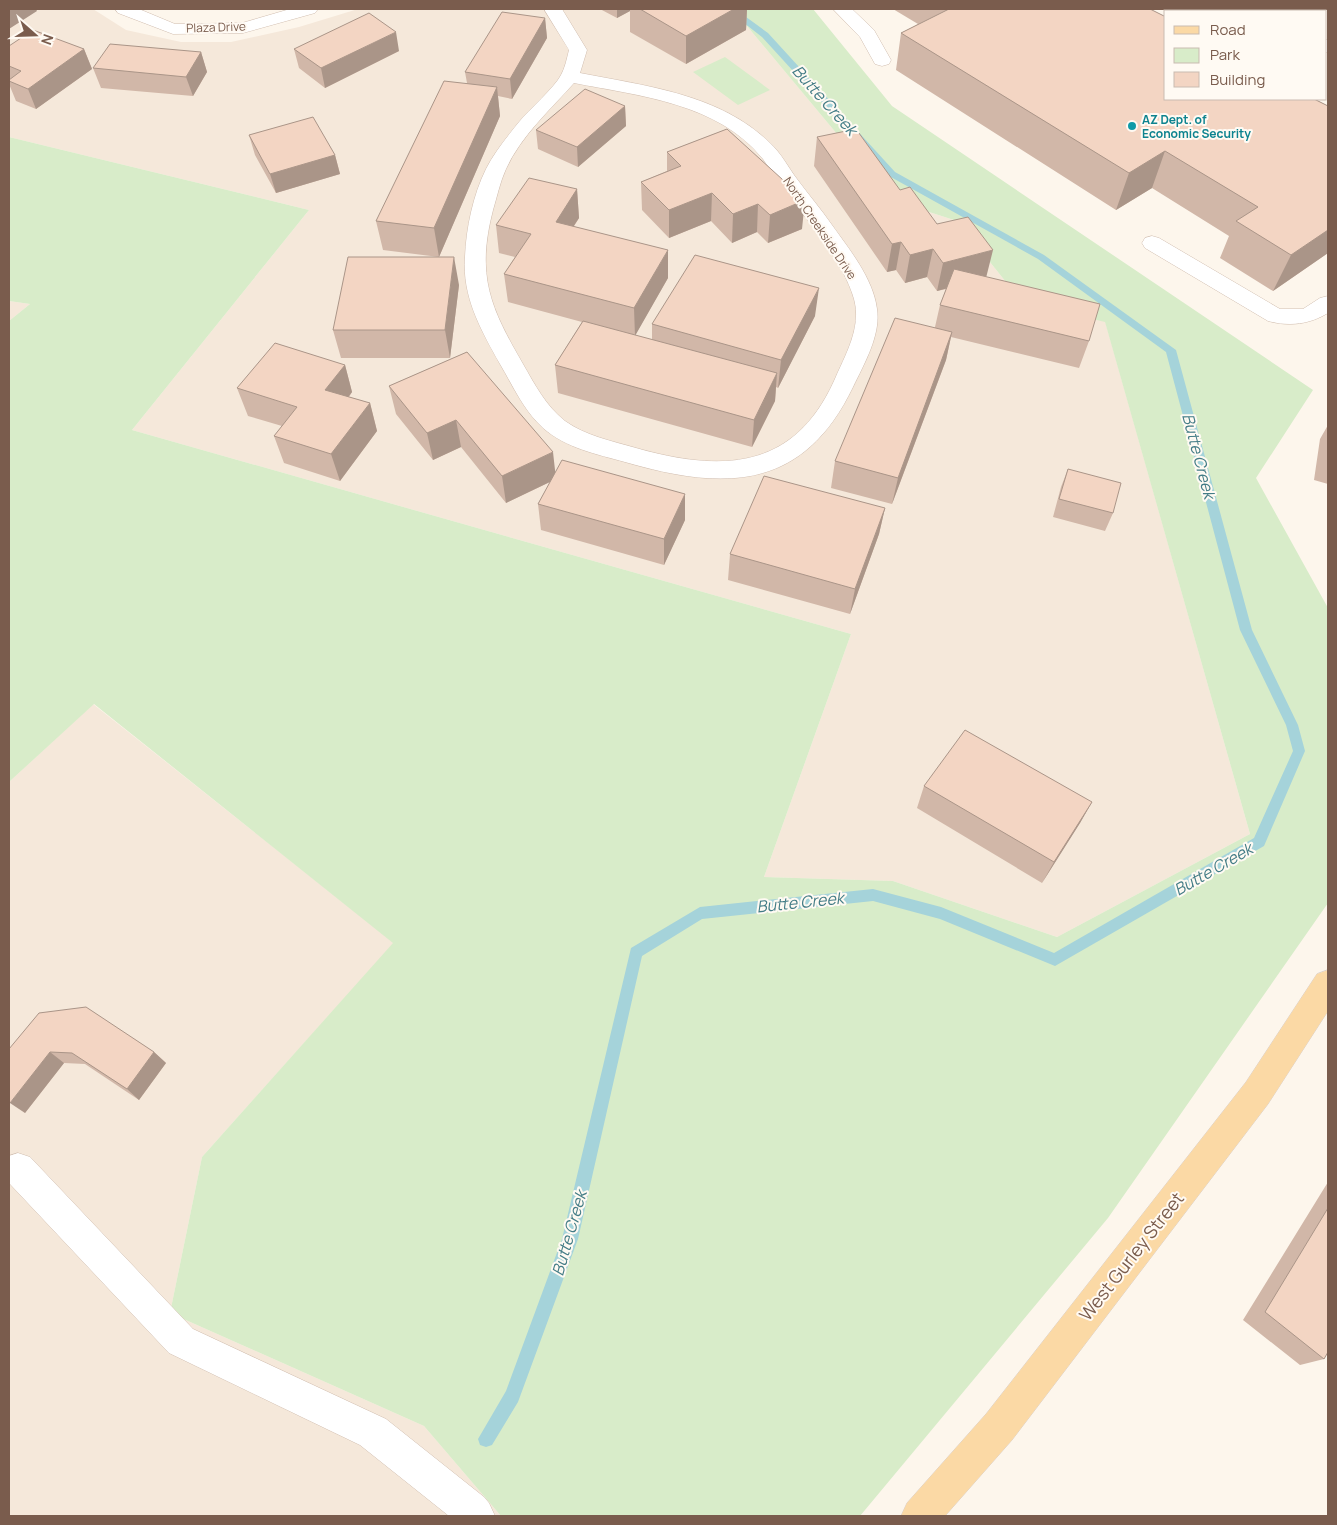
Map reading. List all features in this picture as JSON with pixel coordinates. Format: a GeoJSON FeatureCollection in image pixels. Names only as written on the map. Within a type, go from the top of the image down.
{"type":"FeatureCollection","features":[{"type":"Feature","properties":{"kind":"main road","name":"West Gurley Street"},"geometry":{"type":"LineString","coordinates":[[920,1516],[999,1427],[1257,1093],[1328,984]]}},
{"type":"Feature","properties":{"kind":"street","name":"Plaza Drive"},"geometry":{"type":"LineString","coordinates":[[124,9],[173,28],[243,28],[309,9]]}},
{"type":"Feature","properties":{"kind":"street","name":"North Creekside Drive"},"geometry":{"type":"LineString","coordinates":[[552,9],[578,50],[570,77],[532,117],[497,166],[479,220],[475,258],[479,298],[506,354],[538,411],[558,428],[587,443],[687,469],[736,470],[780,458],[799,446],[814,432],[846,381],[864,338],[868,317],[861,288],[835,245],[763,148],[738,127],[707,109],[570,77]]}},
{"type":"Feature","properties":{"kind":"street"},"geometry":{"type":"LineString","coordinates":[[842,9],[868,34],[882,60]]}},
{"type":"Feature","properties":{"kind":"street"},"geometry":{"type":"LineString","coordinates":[[1152,243],[1276,316],[1307,316],[1328,303]]}},
{"type":"Feature","properties":{"kind":"street"},"geometry":{"type":"LineString","coordinates":[[18,1169],[180,1341],[373,1432],[476,1516]]}},
{"type":"Feature","properties":{"kind":"shaded area"},"geometry":{"type":"Polygon","coordinates":[[[9,9],[93,9],[126,30],[181,42],[231,42],[299,27],[358,9],[715,9],[747,26],[892,200],[957,221],[1022,302],[1105,321],[1250,834],[1057,937],[893,881],[764,877],[851,634],[132,430],[309,210],[9,137],[9,9]]]}},
{"type":"Feature","properties":{"kind":"shaded area"},"geometry":{"type":"Polygon","coordinates":[[[9,301],[30,304],[9,321],[9,301]]]}},
{"type":"Feature","properties":{"kind":"shaded area"},"geometry":{"type":"Polygon","coordinates":[[[93,704],[394,943],[202,1157],[170,1313],[424,1426],[501,1516],[9,1516],[9,782],[93,704]]]}},
{"type":"Feature","properties":{"kind":"green space"},"geometry":{"type":"Polygon","coordinates":[[[715,9],[813,9],[892,106],[1313,390],[1256,478],[1328,608],[1328,903],[1108,1218],[860,1516],[501,1516],[424,1426],[170,1313],[202,1157],[393,943],[94,704],[9,782],[9,321],[30,304],[9,301],[9,137],[309,210],[132,430],[851,634],[764,877],[893,881],[1057,937],[1250,834],[1105,322],[1022,302],[957,221],[892,200],[747,26],[715,9]]]}},
{"type":"Feature","properties":{"kind":"green space"},"geometry":{"type":"Polygon","coordinates":[[[725,57],[770,90],[738,105],[693,72],[725,57]]]}},
{"type":"Feature","properties":{"kind":"building"},"geometry":{"type":"Polygon","coordinates":[[[640,9],[734,9],[686,36],[640,9]]]}},
{"type":"Feature","properties":{"kind":"building","name":"AZ Dept. of Economic Security"},"geometry":{"type":"Polygon","coordinates":[[[949,9],[1150,9],[1164,16],[1164,100],[1316,100],[1328,106],[1328,230],[1291,255],[1236,221],[1258,207],[1165,151],[1129,173],[901,33],[949,9]]]}},
{"type":"Feature","properties":{"kind":"building"},"geometry":{"type":"Polygon","coordinates":[[[502,12],[545,18],[510,79],[465,72],[502,12]]]}},
{"type":"Feature","properties":{"kind":"building"},"geometry":{"type":"Polygon","coordinates":[[[369,13],[396,32],[321,68],[294,49],[369,13]]]}},
{"type":"Feature","properties":{"kind":"building"},"geometry":{"type":"Polygon","coordinates":[[[33,30],[84,49],[28,89],[9,81],[21,71],[9,66],[9,46],[33,30]]]}},
{"type":"Feature","properties":{"kind":"building"},"geometry":{"type":"Polygon","coordinates":[[[110,44],[201,52],[186,77],[93,68],[110,44]]]}},
{"type":"Feature","properties":{"kind":"building"},"geometry":{"type":"Polygon","coordinates":[[[444,81],[497,87],[434,228],[376,221],[444,81]]]}},
{"type":"Feature","properties":{"kind":"building"},"geometry":{"type":"Polygon","coordinates":[[[585,89],[625,106],[577,147],[536,130],[585,89]]]}},
{"type":"Feature","properties":{"kind":"building"},"geometry":{"type":"Polygon","coordinates":[[[313,117],[335,155],[270,174],[249,135],[313,117]]]}},
{"type":"Feature","properties":{"kind":"building"},"geometry":{"type":"Polygon","coordinates":[[[727,129],[805,200],[770,215],[758,204],[733,214],[712,193],[669,210],[641,182],[681,166],[667,152],[727,129]]]}},
{"type":"Feature","properties":{"kind":"building"},"geometry":{"type":"Polygon","coordinates":[[[856,129],[900,190],[910,187],[937,224],[968,217],[993,250],[943,263],[933,249],[910,255],[901,242],[892,244],[817,137],[856,129]]]}},
{"type":"Feature","properties":{"kind":"building"},"geometry":{"type":"Polygon","coordinates":[[[529,178],[577,189],[556,222],[668,250],[634,308],[504,274],[531,234],[496,225],[529,178]]]}},
{"type":"Feature","properties":{"kind":"building"},"geometry":{"type":"Polygon","coordinates":[[[695,255],[819,288],[781,360],[652,324],[695,255]]]}},
{"type":"Feature","properties":{"kind":"building"},"geometry":{"type":"Polygon","coordinates":[[[348,257],[454,257],[445,330],[333,330],[348,257]]]}},
{"type":"Feature","properties":{"kind":"building"},"geometry":{"type":"Polygon","coordinates":[[[954,269],[1100,304],[1089,341],[940,305],[954,269]]]}},
{"type":"Feature","properties":{"kind":"building"},"geometry":{"type":"Polygon","coordinates":[[[895,318],[952,332],[898,478],[835,461],[895,318]]]}},
{"type":"Feature","properties":{"kind":"building"},"geometry":{"type":"Polygon","coordinates":[[[583,321],[777,373],[754,420],[555,365],[583,321]]]}},
{"type":"Feature","properties":{"kind":"building"},"geometry":{"type":"Polygon","coordinates":[[[275,343],[345,365],[325,390],[370,403],[331,454],[274,436],[297,407],[237,388],[275,343]]]}},
{"type":"Feature","properties":{"kind":"building"},"geometry":{"type":"Polygon","coordinates":[[[467,352],[553,452],[502,476],[456,420],[427,433],[389,386],[467,352]]]}},
{"type":"Feature","properties":{"kind":"building"},"geometry":{"type":"Polygon","coordinates":[[[562,460],[685,494],[664,539],[538,504],[562,460]]]}},
{"type":"Feature","properties":{"kind":"building"},"geometry":{"type":"Polygon","coordinates":[[[1068,469],[1121,483],[1113,513],[1059,499],[1068,469]]]}},
{"type":"Feature","properties":{"kind":"building"},"geometry":{"type":"Polygon","coordinates":[[[764,476],[885,508],[855,589],[730,554],[764,476]]]}},
{"type":"Feature","properties":{"kind":"building"},"geometry":{"type":"Polygon","coordinates":[[[965,730],[1092,802],[1054,862],[924,786],[965,730]]]}},
{"type":"Feature","properties":{"kind":"building"},"geometry":{"type":"Polygon","coordinates":[[[86,1007],[154,1052],[127,1089],[72,1053],[50,1052],[10,1103],[9,1049],[39,1013],[86,1007]]]}},
{"type":"Feature","properties":{"kind":"building"},"geometry":{"type":"Polygon","coordinates":[[[1328,1208],[1328,1352],[1324,1359],[1265,1312],[1328,1208]]]}},
{"type":"Feature","properties":{"kind":"waterway","name":"Butte Creek"},"geometry":{"type":"LineString","coordinates":[[486,1439],[512,1396],[570,1239],[636,952],[700,913],[873,895],[941,913],[1055,960],[1259,842],[1299,751],[1292,725],[1246,630],[1171,350],[1041,257],[892,174],[765,35],[730,9]]}},
{"type":"Feature","properties":{"kind":"place","name":"AZ Dept. of Economic Security"},"geometry":{"type":"Point","coordinates":[1132,126]}}]}
